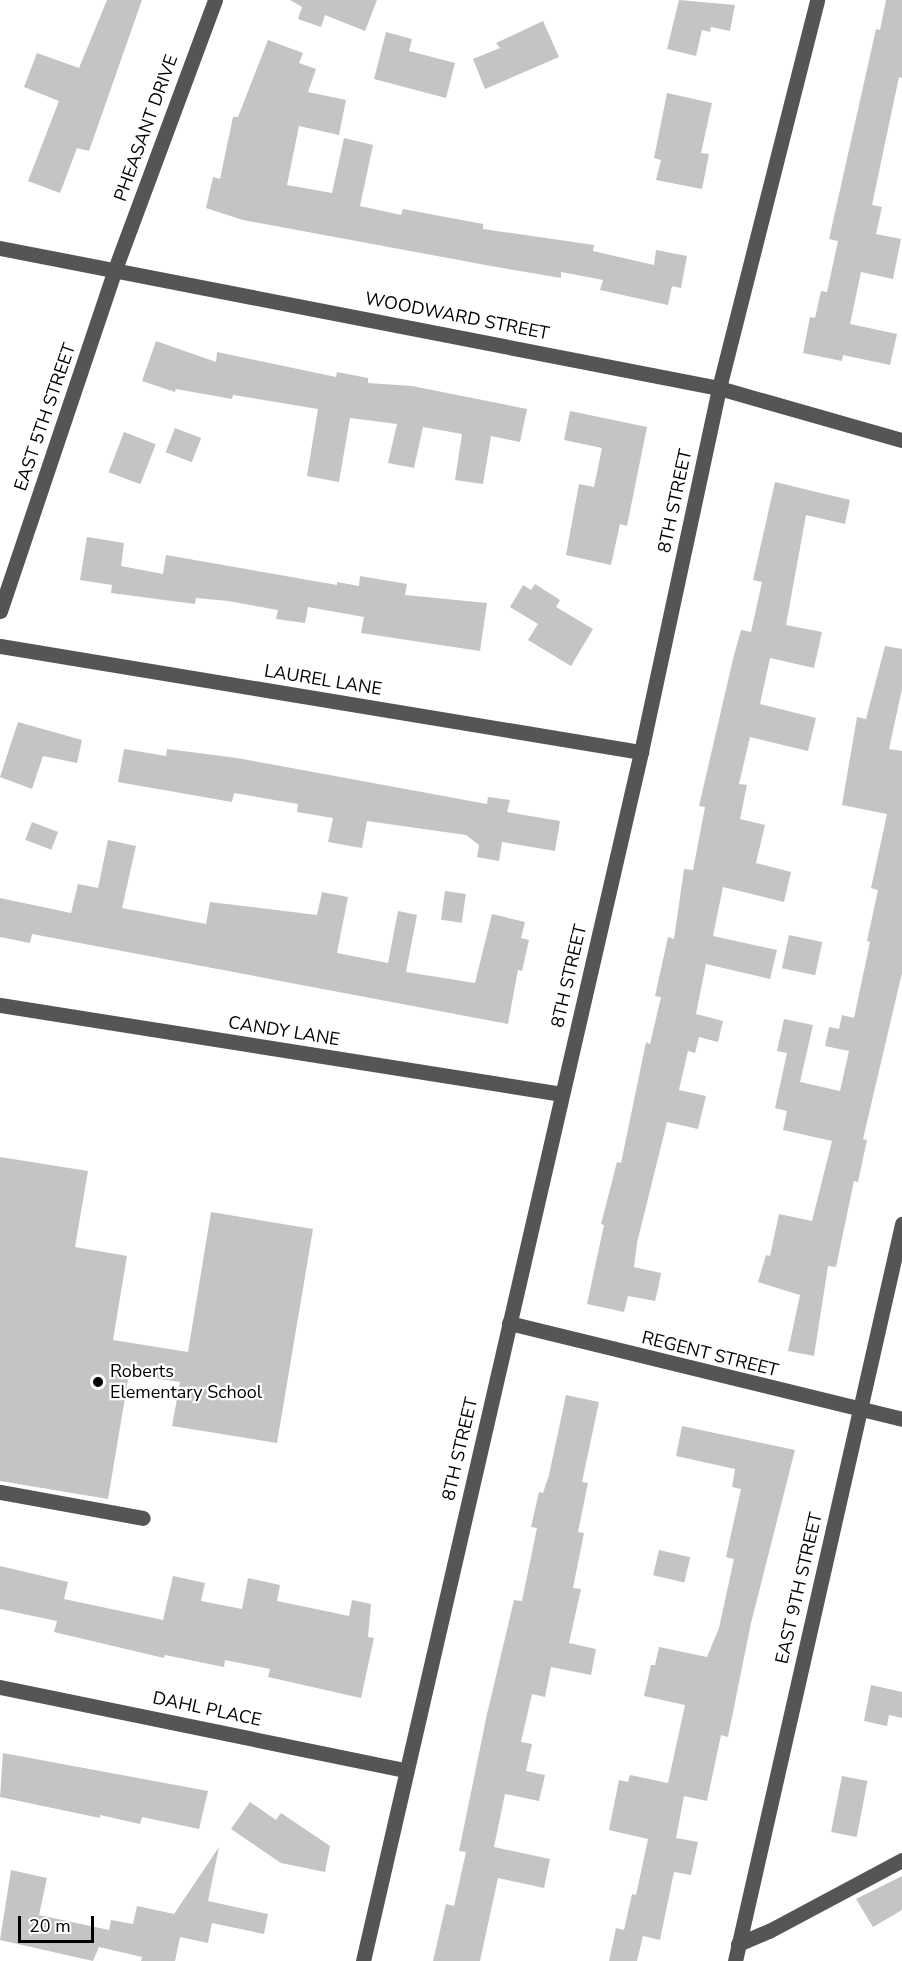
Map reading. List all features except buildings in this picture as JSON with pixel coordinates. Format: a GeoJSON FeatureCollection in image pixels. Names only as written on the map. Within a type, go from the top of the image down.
{"type":"FeatureCollection","features":[{"type":"Feature","properties":{"kind":"street","name":"PHEASANT DRIVE"},"geometry":{"type":"LineString","coordinates":[[115,269],[214,0]]}},
{"type":"Feature","properties":{"kind":"street","name":"8TH STREET"},"geometry":{"type":"LineString","coordinates":[[363,1961],[640,752],[719,388],[817,0]]}},
{"type":"Feature","properties":{"kind":"street","name":"WOODWARD STREET"},"geometry":{"type":"LineString","coordinates":[[0,248],[719,388],[902,440]]}},
{"type":"Feature","properties":{"kind":"street","name":"EAST 5TH STREET"},"geometry":{"type":"LineString","coordinates":[[0,611],[115,269]]}},
{"type":"Feature","properties":{"kind":"street","name":"LAUREL LANE"},"geometry":{"type":"LineString","coordinates":[[0,646],[640,752]]}},
{"type":"Feature","properties":{"kind":"street","name":"CANDY LANE"},"geometry":{"type":"LineString","coordinates":[[0,1005],[562,1094]]}},
{"type":"Feature","properties":{"kind":"street","name":"EAST 9TH STREET"},"geometry":{"type":"LineString","coordinates":[[735,1961],[902,1224]]}},
{"type":"Feature","properties":{"kind":"street","name":"REGENT STREET"},"geometry":{"type":"LineString","coordinates":[[509,1323],[859,1411],[902,1419]]}},
{"type":"Feature","properties":{"kind":"street"},"geometry":{"type":"LineString","coordinates":[[0,1492],[143,1518]]}},
{"type":"Feature","properties":{"kind":"street","name":"DAHL PLACE"},"geometry":{"type":"LineString","coordinates":[[0,1687],[406,1770]]}},
{"type":"Feature","properties":{"kind":"street"},"geometry":{"type":"LineString","coordinates":[[738,1944],[769,1931],[902,1860]]}},
{"type":"Feature","properties":{"kind":"place","name":"Roberts Elementary School"},"geometry":{"type":"Point","coordinates":[98,1382]}}]}
